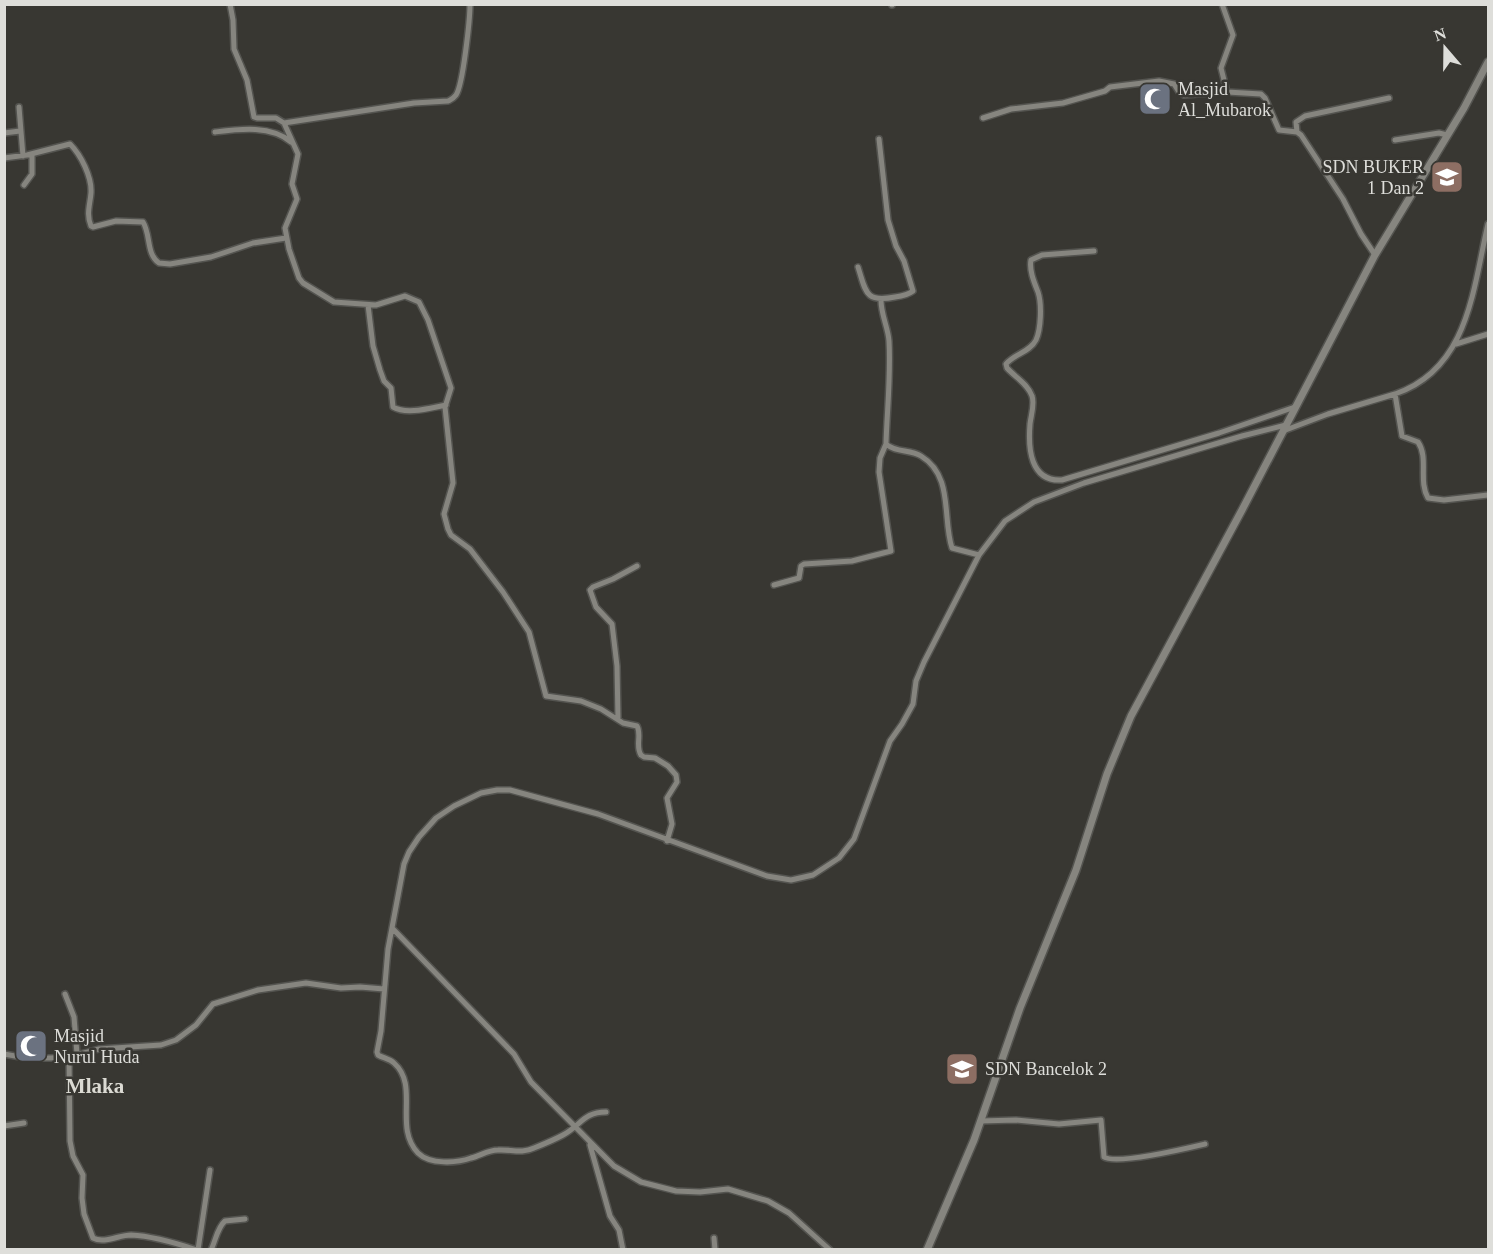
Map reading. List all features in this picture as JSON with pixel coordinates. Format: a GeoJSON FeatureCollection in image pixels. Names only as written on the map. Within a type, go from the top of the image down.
{"type":"FeatureCollection","features":[{"type":"Feature","properties":{"kind":"street"},"geometry":{"type":"LineString","coordinates":[[230,4],[235,56],[247,80],[254,117],[276,118],[284,123],[298,158],[292,184],[297,199],[285,226],[286,238],[299,279],[334,302],[383,303],[405,296],[419,302],[450,380],[451,388],[446,405],[446,430],[453,483],[444,514],[451,535],[470,549],[529,632],[546,696],[581,701],[623,723],[633,724],[638,728],[641,755],[660,761],[676,775],[677,782],[667,798],[672,824],[668,836]]}},
{"type":"Feature","properties":{"kind":"street"},"geometry":{"type":"LineString","coordinates":[[284,123],[453,99],[458,91],[461,76],[470,20],[470,4]]}},
{"type":"Feature","properties":{"kind":"street"},"geometry":{"type":"LineString","coordinates":[[1222,4],[1233,35],[1221,68],[1227,92]]}},
{"type":"Feature","properties":{"kind":"street"},"geometry":{"type":"LineString","coordinates":[[927,1250],[980,1121],[1020,1008],[1076,870],[1107,774],[1131,716],[1375,255],[1473,92],[1488,62]]}},
{"type":"Feature","properties":{"kind":"street"},"geometry":{"type":"LineString","coordinates":[[983,118],[1011,109],[1063,103],[1120,85],[1169,82],[1184,95],[1227,92],[1261,94],[1279,130],[1297,132],[1301,135],[1344,199],[1361,234],[1375,255]]}},
{"type":"Feature","properties":{"kind":"street"},"geometry":{"type":"LineString","coordinates":[[1297,132],[1296,122],[1305,116],[1389,98]]}},
{"type":"Feature","properties":{"kind":"street"},"geometry":{"type":"LineString","coordinates":[[19,107],[23,156]]}},
{"type":"Feature","properties":{"kind":"street"},"geometry":{"type":"LineString","coordinates":[[215,132],[263,130],[285,136],[294,144]]}},
{"type":"Feature","properties":{"kind":"street"},"geometry":{"type":"LineString","coordinates":[[4,134],[20,131]]}},
{"type":"Feature","properties":{"kind":"street"},"geometry":{"type":"LineString","coordinates":[[1395,140],[1439,133],[1447,135]]}},
{"type":"Feature","properties":{"kind":"street"},"geometry":{"type":"LineString","coordinates":[[858,267],[868,295],[881,300],[910,294],[913,288],[888,220],[879,139]]}},
{"type":"Feature","properties":{"kind":"street"},"geometry":{"type":"LineString","coordinates":[[4,158],[32,154],[63,144],[72,146],[90,181],[89,224],[93,227],[116,221],[143,222],[147,228],[152,256],[159,263],[170,264],[212,257],[258,242],[286,238]]}},
{"type":"Feature","properties":{"kind":"street"},"geometry":{"type":"LineString","coordinates":[[24,185],[32,174],[32,154]]}},
{"type":"Feature","properties":{"kind":"street"},"geometry":{"type":"LineString","coordinates":[[606,1112],[586,1116],[562,1136],[525,1151],[497,1150],[463,1161],[430,1161],[420,1155],[406,1133],[405,1081],[394,1062],[378,1055],[377,1052],[381,1031],[382,989],[404,864],[419,837],[436,818],[481,793],[510,790],[668,836],[767,876],[784,880],[813,875],[839,858],[854,839],[890,741],[913,704],[919,673],[977,555],[1005,521],[1048,495],[1242,436],[1328,414],[1414,386],[1428,376],[1455,344],[1466,320],[1488,224]]}},
{"type":"Feature","properties":{"kind":"street"},"geometry":{"type":"LineString","coordinates":[[1094,251],[1042,255],[1031,260],[1030,267],[1039,299],[1039,327],[1036,339],[1028,349],[1011,358],[1006,364],[1006,368],[1032,394],[1034,400],[1030,427],[1031,452],[1034,464],[1045,478],[1062,480],[1294,410]]}},
{"type":"Feature","properties":{"kind":"street"},"geometry":{"type":"LineString","coordinates":[[774,585],[798,578],[801,566],[804,564],[846,562],[891,551],[879,472],[880,458],[886,444],[890,378],[889,341],[882,315],[881,300]]}},
{"type":"Feature","properties":{"kind":"street"},"geometry":{"type":"LineString","coordinates":[[368,304],[374,346],[384,381],[391,388],[393,407],[407,411],[446,405]]}},
{"type":"Feature","properties":{"kind":"street"},"geometry":{"type":"LineString","coordinates":[[1455,344],[1488,334]]}},
{"type":"Feature","properties":{"kind":"street"},"geometry":{"type":"LineString","coordinates":[[1395,393],[1402,436],[1418,441],[1422,449],[1425,492],[1428,498],[1444,500],[1488,495]]}},
{"type":"Feature","properties":{"kind":"street"},"geometry":{"type":"LineString","coordinates":[[886,444],[892,449],[922,456],[935,470],[945,492],[951,545],[954,549],[977,555]]}},
{"type":"Feature","properties":{"kind":"street"},"geometry":{"type":"LineString","coordinates":[[618,719],[617,666],[612,624],[596,607],[590,590],[637,566]]}},
{"type":"Feature","properties":{"kind":"street"},"geometry":{"type":"LineString","coordinates":[[393,929],[514,1054],[531,1082],[614,1166],[641,1182],[676,1191],[700,1192],[728,1189],[768,1201],[789,1213],[830,1250]]}},
{"type":"Feature","properties":{"kind":"street"},"geometry":{"type":"LineString","coordinates":[[4,1053],[26,1058],[69,1057],[99,1049],[161,1045],[177,1040],[196,1025],[213,1004],[258,990],[306,983],[341,988],[382,989]]}},
{"type":"Feature","properties":{"kind":"street"},"geometry":{"type":"LineString","coordinates":[[65,994],[74,1017],[77,1054]]}},
{"type":"Feature","properties":{"kind":"street"},"geometry":{"type":"LineString","coordinates":[[69,1057],[70,1141],[73,1156],[83,1175],[84,1214],[93,1238],[100,1241],[129,1235],[168,1241],[197,1249],[210,1170]]}},
{"type":"Feature","properties":{"kind":"street"},"geometry":{"type":"LineString","coordinates":[[980,1121],[1017,1120],[1059,1124],[1101,1120],[1104,1157],[1107,1159],[1126,1159],[1205,1144]]}},
{"type":"Feature","properties":{"kind":"street"},"geometry":{"type":"LineString","coordinates":[[4,1126],[24,1123]]}},
{"type":"Feature","properties":{"kind":"street"},"geometry":{"type":"LineString","coordinates":[[590,1143],[610,1216],[619,1230],[622,1250]]}},
{"type":"Feature","properties":{"kind":"street"},"geometry":{"type":"LineString","coordinates":[[211,1250],[217,1240],[220,1226],[225,1221],[245,1219]]}},
{"type":"Feature","properties":{"kind":"street"},"geometry":{"type":"LineString","coordinates":[[714,1238],[715,1250]]}},
{"type":"Feature","properties":{"kind":"place","name":"Masjid Al_Mubarok"},"geometry":{"type":"Point","coordinates":[1155,99]}},
{"type":"Feature","properties":{"kind":"place","name":"SDN BUKER 1 Dan 2"},"geometry":{"type":"Point","coordinates":[1447,177]}},
{"type":"Feature","properties":{"kind":"place","name":"Masjid Nurul Huda"},"geometry":{"type":"Point","coordinates":[31,1046]}},
{"type":"Feature","properties":{"kind":"place","name":"SDN Bancelok 2"},"geometry":{"type":"Point","coordinates":[962,1069]}},
{"type":"Feature","properties":{"kind":"district","name":"Mlaka"},"geometry":{"type":"Point","coordinates":[95,1086]}}]}
